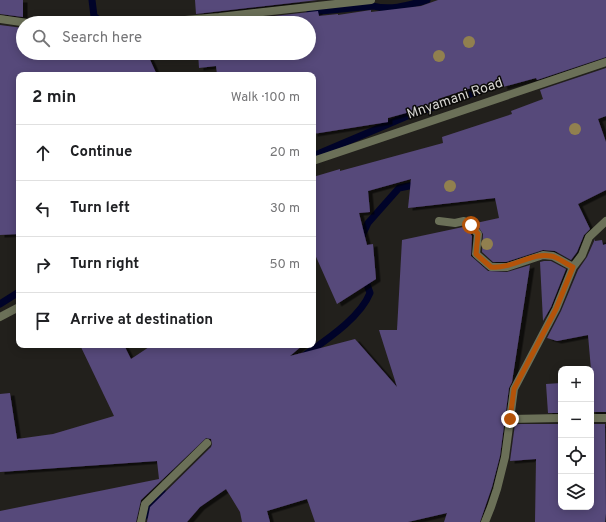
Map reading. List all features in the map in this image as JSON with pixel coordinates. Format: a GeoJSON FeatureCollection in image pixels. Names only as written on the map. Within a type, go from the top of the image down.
{"type":"FeatureCollection","features":[{"type":"Feature","properties":{"kind":"street"},"geometry":{"type":"LineString","coordinates":[[228,16],[371,0]]}},
{"type":"Feature","properties":{"kind":"street"},"geometry":{"type":"LineString","coordinates":[[0,19],[16,21]]}},
{"type":"Feature","properties":{"kind":"street","name":"Mnyamani Road"},"geometry":{"type":"LineString","coordinates":[[316,160],[606,62]]}},
{"type":"Feature","properties":{"kind":"street"},"geometry":{"type":"LineString","coordinates":[[439,221],[455,223],[464,221],[471,225],[478,234],[476,254],[491,267],[507,267],[542,255],[553,256],[573,267]]}},
{"type":"Feature","properties":{"kind":"street"},"geometry":{"type":"LineString","coordinates":[[485,522],[497,489],[505,457],[514,389],[556,309],[573,267],[582,255],[589,237],[606,221]]}},
{"type":"Feature","properties":{"kind":"street"},"geometry":{"type":"LineString","coordinates":[[0,316],[16,308]]}},
{"type":"Feature","properties":{"kind":"street"},"geometry":{"type":"LineString","coordinates":[[510,419],[558,418]]}},
{"type":"Feature","properties":{"kind":"street"},"geometry":{"type":"LineString","coordinates":[[594,418],[606,418]]}},
{"type":"Feature","properties":{"kind":"street"},"geometry":{"type":"LineString","coordinates":[[141,522],[145,504],[207,443]]}},
{"type":"Feature","properties":{"kind":"building"},"geometry":{"type":"Polygon","coordinates":[[[0,0],[23,0],[23,16],[0,14],[0,0]]]}},
{"type":"Feature","properties":{"kind":"building"},"geometry":{"type":"Polygon","coordinates":[[[195,0],[318,0],[196,14],[195,0]]]}},
{"type":"Feature","properties":{"kind":"building"},"geometry":{"type":"Polygon","coordinates":[[[438,0],[606,0],[606,57],[537,80],[536,78],[503,87],[502,81],[475,90],[474,87],[438,99],[439,104],[388,118],[388,122],[316,134],[316,72],[217,72],[216,66],[199,68],[198,60],[316,60],[316,16],[275,16],[318,11],[319,16],[338,15],[371,10],[371,12],[421,6],[438,0]]]}},
{"type":"Feature","properties":{"kind":"building"},"geometry":{"type":"Polygon","coordinates":[[[0,25],[16,27],[16,60],[150,60],[156,72],[16,72],[16,234],[0,235],[0,25]]]}},
{"type":"Feature","properties":{"kind":"building"},"geometry":{"type":"Polygon","coordinates":[[[606,68],[606,116],[598,119],[606,142],[606,190],[578,204],[590,229],[584,235],[577,252],[571,260],[555,251],[543,250],[506,262],[493,262],[482,252],[483,234],[476,223],[499,218],[495,198],[408,208],[411,179],[368,191],[370,212],[359,213],[367,245],[373,244],[376,279],[337,304],[316,257],[316,176],[443,143],[442,137],[512,114],[511,111],[543,99],[540,90],[606,68]]]}},
{"type":"Feature","properties":{"kind":"building"},"geometry":{"type":"Polygon","coordinates":[[[463,227],[467,229],[472,236],[471,256],[488,271],[507,272],[530,265],[512,382],[509,388],[500,456],[492,487],[480,522],[444,522],[447,513],[408,522],[315,522],[307,499],[267,511],[270,522],[242,522],[240,512],[226,489],[200,507],[187,522],[147,522],[150,507],[211,447],[211,439],[206,438],[141,500],[136,522],[0,522],[0,511],[159,479],[157,461],[0,472],[0,394],[10,393],[17,439],[53,434],[114,416],[81,348],[126,348],[131,359],[148,348],[299,348],[290,356],[355,339],[397,387],[379,330],[397,330],[402,240],[463,227]]]}},
{"type":"Feature","properties":{"kind":"building"},"geometry":{"type":"Polygon","coordinates":[[[595,239],[595,241],[602,240],[603,245],[606,244],[606,412],[594,412],[594,366],[591,366],[588,335],[557,341],[547,338],[561,311],[578,270],[587,257],[595,239]]]}},
{"type":"Feature","properties":{"kind":"building"},"geometry":{"type":"Polygon","coordinates":[[[551,261],[566,269],[551,307],[543,321],[540,262],[551,261]]]}},
{"type":"Feature","properties":{"kind":"building"},"geometry":{"type":"Polygon","coordinates":[[[558,383],[558,413],[548,413],[546,384],[558,383]]]}},
{"type":"Feature","properties":{"kind":"building"},"geometry":{"type":"Polygon","coordinates":[[[515,424],[558,424],[558,510],[594,510],[594,424],[605,424],[605,522],[535,522],[536,459],[510,461],[515,424]]]}},
{"type":"Feature","properties":{"kind":"waterway"},"geometry":{"type":"LineString","coordinates":[[92,0],[94,16]]}},
{"type":"Feature","properties":{"kind":"waterway"},"geometry":{"type":"LineString","coordinates":[[310,12],[373,6],[393,8],[427,0]]}},
{"type":"Feature","properties":{"kind":"waterway"},"geometry":{"type":"LineString","coordinates":[[316,155],[405,117],[511,80]]}},
{"type":"Feature","properties":{"kind":"waterway"},"geometry":{"type":"LineString","coordinates":[[360,240],[368,223],[399,188],[419,184]]}},
{"type":"Feature","properties":{"kind":"waterway"},"geometry":{"type":"LineString","coordinates":[[316,347],[342,328],[359,311],[370,293],[364,276]]}},
{"type":"Feature","properties":{"kind":"waterway"},"geometry":{"type":"LineString","coordinates":[[0,304],[16,294]]}},
{"type":"Feature","properties":{"kind":"waterway"},"geometry":{"type":"LineString","coordinates":[[305,355],[315,348]]}},
{"type":"Feature","properties":{"kind":"waterway"},"geometry":{"type":"LineString","coordinates":[[144,517],[162,491]]}},
{"type":"Feature","properties":{"kind":"route"},"geometry":{"type":"LineString","coordinates":[[471,225],[478,234],[476,254],[491,267],[507,267],[542,255],[553,256],[573,267],[556,309],[514,389],[510,419]]}}]}
